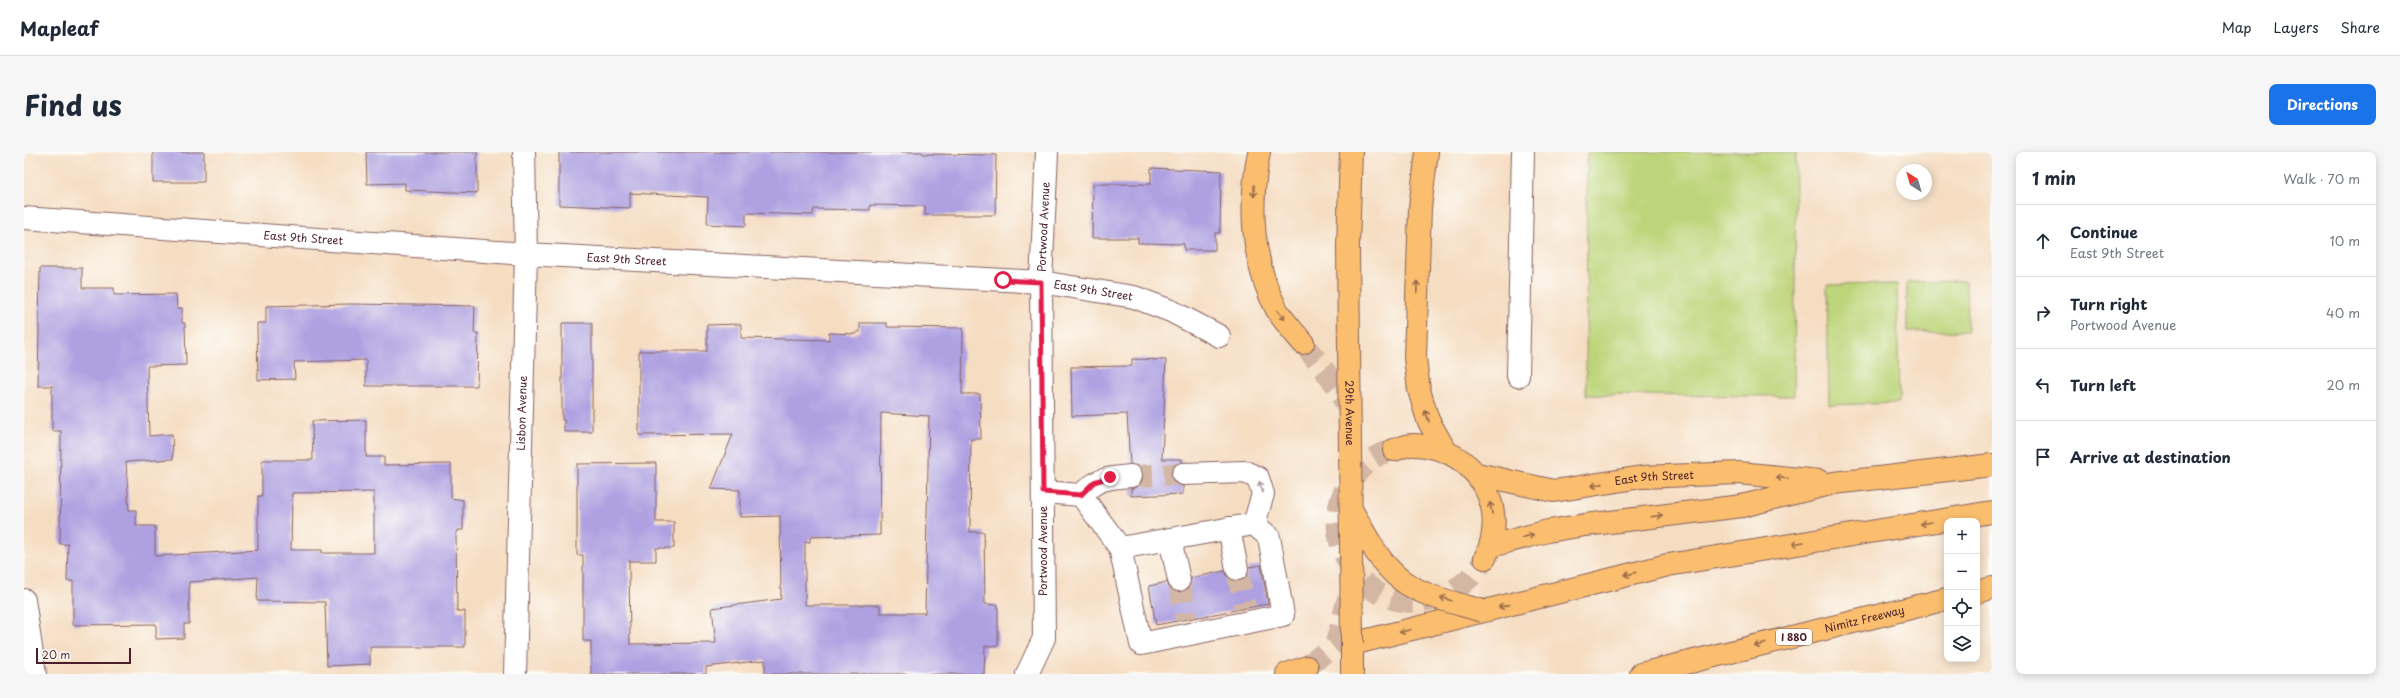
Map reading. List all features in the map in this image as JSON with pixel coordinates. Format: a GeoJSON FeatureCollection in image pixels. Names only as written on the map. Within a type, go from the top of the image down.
{"type":"FeatureCollection","features":[{"type":"Feature","properties":{"kind":"main road"},"geometry":{"type":"LineString","coordinates":[[1259,152],[1254,178],[1253,227],[1260,267],[1277,310],[1303,343]]}},
{"type":"Feature","properties":{"kind":"main road","name":"29th Avenue"},"geometry":{"type":"LineString","coordinates":[[1351,152],[1348,246],[1352,674]]}},
{"type":"Feature","properties":{"kind":"main road"},"geometry":{"type":"LineString","coordinates":[[1427,152],[1420,208],[1415,358],[1418,390],[1428,420],[1445,450]]}},
{"type":"Feature","properties":{"kind":"main road"},"geometry":{"type":"LineString","coordinates":[[1394,450],[1414,444],[1445,450],[1462,460],[1477,474]]}},
{"type":"Feature","properties":{"kind":"main road","name":"East 9th Street"},"geometry":{"type":"LineString","coordinates":[[1477,474],[1489,496],[1494,521],[1487,552],[1548,531],[1585,525],[1742,506],[1834,483],[1992,465]]}},
{"type":"Feature","properties":{"kind":"main road","name":"East 9th Street"},"geometry":{"type":"LineString","coordinates":[[1477,474],[1554,491],[1642,477],[1739,474],[1834,483]]}},
{"type":"Feature","properties":{"kind":"main road"},"geometry":{"type":"LineString","coordinates":[[1351,509],[1378,554],[1400,579],[1419,590],[1483,611]]}},
{"type":"Feature","properties":{"kind":"main road"},"geometry":{"type":"LineString","coordinates":[[1352,644],[1668,565],[1992,512]]}},
{"type":"Feature","properties":{"kind":"main road"},"geometry":{"type":"LineString","coordinates":[[1980,591],[1992,588]]}},
{"type":"Feature","properties":{"kind":"main road","name":"Nimitz Freeway"},"geometry":{"type":"LineString","coordinates":[[1641,674],[1944,600]]}},
{"type":"Feature","properties":{"kind":"main road"},"geometry":{"type":"LineString","coordinates":[[1287,674],[1307,667]]}},
{"type":"Feature","properties":{"kind":"street","name":"Lisbon Avenue"},"geometry":{"type":"LineString","coordinates":[[515,674],[526,254],[524,152]]}},
{"type":"Feature","properties":{"kind":"street","name":"Portwood Avenue"},"geometry":{"type":"LineString","coordinates":[[1027,674],[1044,638],[1041,282],[1047,152]]}},
{"type":"Feature","properties":{"kind":"street"},"geometry":{"type":"LineString","coordinates":[[1518,376],[1523,152]]}},
{"type":"Feature","properties":{"kind":"street","name":"East 9th Street"},"geometry":{"type":"LineString","coordinates":[[24,218],[526,254],[1041,282],[1134,297],[1171,311],[1219,336]]}},
{"type":"Feature","properties":{"kind":"street"},"geometry":{"type":"LineString","coordinates":[[1183,474],[1245,472],[1258,478],[1263,494],[1254,524]]}},
{"type":"Feature","properties":{"kind":"street"},"geometry":{"type":"LineString","coordinates":[[1081,495],[1094,482],[1110,477],[1130,476]]}},
{"type":"Feature","properties":{"kind":"street"},"geometry":{"type":"LineString","coordinates":[[1043,492],[1081,495],[1120,548],[1141,644],[1188,627],[1246,616],[1283,615],[1269,537],[1254,524]]}},
{"type":"Feature","properties":{"kind":"street"},"geometry":{"type":"LineString","coordinates":[[1120,548],[1254,524]]}},
{"type":"Feature","properties":{"kind":"street"},"geometry":{"type":"LineString","coordinates":[[1229,528],[1237,569]]}},
{"type":"Feature","properties":{"kind":"street"},"geometry":{"type":"LineString","coordinates":[[1170,539],[1179,580]]}},
{"type":"Feature","properties":{"kind":"street"},"geometry":{"type":"LineString","coordinates":[[24,600],[35,674]]}},
{"type":"Feature","properties":{"kind":"green space"},"geometry":{"type":"Polygon","coordinates":[[[1587,152],[1796,152],[1794,396],[1586,395],[1587,152]]]}},
{"type":"Feature","properties":{"kind":"green space"},"geometry":{"type":"Polygon","coordinates":[[[1966,281],[1967,331],[1907,332],[1907,282],[1966,281]]]}},
{"type":"Feature","properties":{"kind":"green space"},"geometry":{"type":"Polygon","coordinates":[[[1897,284],[1899,403],[1829,405],[1827,285],[1897,284]]]}},
{"type":"Feature","properties":{"kind":"building"},"geometry":{"type":"Polygon","coordinates":[[[153,152],[204,152],[204,182],[153,182],[153,152]]]}},
{"type":"Feature","properties":{"kind":"building"},"geometry":{"type":"Polygon","coordinates":[[[366,152],[477,152],[477,193],[405,190],[405,183],[367,184],[366,152]]]}},
{"type":"Feature","properties":{"kind":"building"},"geometry":{"type":"Polygon","coordinates":[[[559,152],[922,152],[923,154],[996,155],[995,215],[925,215],[925,206],[870,205],[870,210],[814,209],[813,215],[746,213],[746,226],[707,224],[708,197],[630,193],[630,208],[559,205],[559,152]]]}},
{"type":"Feature","properties":{"kind":"building"},"geometry":{"type":"Polygon","coordinates":[[[1151,168],[1221,171],[1220,233],[1215,233],[1215,250],[1184,250],[1184,244],[1138,243],[1138,238],[1092,238],[1093,184],[1151,184],[1151,168]]]}},
{"type":"Feature","properties":{"kind":"building"},"geometry":{"type":"Polygon","coordinates":[[[40,268],[82,268],[82,288],[114,288],[114,295],[176,294],[177,309],[182,308],[182,323],[185,323],[186,365],[147,366],[149,436],[172,434],[173,459],[126,462],[129,510],[136,510],[136,526],[155,526],[155,556],[258,550],[258,496],[262,496],[262,460],[313,460],[312,421],[366,420],[366,457],[384,457],[384,465],[451,464],[451,498],[463,500],[463,530],[458,530],[458,532],[456,532],[457,611],[465,611],[465,647],[370,647],[370,664],[327,666],[325,602],[257,601],[258,577],[189,582],[189,624],[184,624],[184,638],[156,639],[156,624],[73,625],[73,581],[67,581],[68,544],[60,544],[61,431],[52,431],[52,386],[38,386],[40,268]],[[374,492],[292,493],[291,550],[322,550],[322,553],[374,553],[374,492]]]}},
{"type":"Feature","properties":{"kind":"building"},"geometry":{"type":"Polygon","coordinates":[[[350,304],[475,306],[474,333],[478,333],[477,386],[366,386],[366,360],[294,362],[295,379],[258,380],[257,323],[266,323],[266,306],[350,304]]]}},
{"type":"Feature","properties":{"kind":"building"},"geometry":{"type":"Polygon","coordinates":[[[562,323],[592,323],[592,432],[564,432],[564,420],[562,420],[562,323]]]}},
{"type":"Feature","properties":{"kind":"building"},"geometry":{"type":"Polygon","coordinates":[[[860,323],[887,323],[887,327],[963,328],[962,394],[980,394],[981,439],[971,439],[970,532],[984,532],[985,604],[998,605],[998,646],[985,646],[984,674],[765,674],[765,660],[706,667],[706,674],[591,674],[591,641],[583,641],[583,555],[577,555],[577,464],[656,463],[656,522],[674,522],[674,548],[656,548],[656,561],[629,561],[630,644],[716,643],[712,608],[781,599],[780,516],[740,517],[740,490],[711,489],[733,434],[639,435],[639,351],[707,351],[707,325],[741,324],[741,338],[829,340],[829,333],[856,334],[856,332],[860,332],[860,323]],[[881,413],[880,535],[810,537],[810,542],[805,542],[805,605],[880,605],[880,613],[925,613],[929,416],[881,413]]]}},
{"type":"Feature","properties":{"kind":"building"},"geometry":{"type":"Polygon","coordinates":[[[1132,359],[1166,360],[1162,459],[1182,459],[1182,462],[1172,468],[1171,474],[1173,481],[1183,486],[1183,494],[1131,496],[1131,489],[1138,486],[1143,475],[1141,469],[1130,464],[1127,414],[1072,416],[1071,367],[1132,366],[1132,359]]]}},
{"type":"Feature","properties":{"kind":"building"},"geometry":{"type":"Polygon","coordinates":[[[1261,565],[1268,604],[1156,625],[1149,586],[1167,582],[1170,589],[1181,592],[1188,589],[1191,578],[1225,571],[1228,577],[1239,581],[1245,578],[1249,567],[1261,565]]]}},
{"type":"Feature","properties":{"kind":"tunnel"},"geometry":{"type":"LineString","coordinates":[[1303,343],[1335,384],[1353,417]]}},
{"type":"Feature","properties":{"kind":"tunnel"},"geometry":{"type":"LineString","coordinates":[[1394,450],[1380,454],[1363,466],[1349,483],[1342,497],[1338,511],[1337,526],[1344,554],[1351,567],[1372,589],[1387,597],[1402,601],[1418,601],[1434,598],[1450,592],[1463,584],[1475,572],[1484,559]]}},
{"type":"Feature","properties":{"kind":"tunnel"},"geometry":{"type":"LineString","coordinates":[[1131,476],[1183,474]]}},
{"type":"Feature","properties":{"kind":"tunnel"},"geometry":{"type":"LineString","coordinates":[[1237,569],[1245,608]]}},
{"type":"Feature","properties":{"kind":"tunnel"},"geometry":{"type":"LineString","coordinates":[[1179,580],[1186,619]]}},
{"type":"Feature","properties":{"kind":"tunnel"},"geometry":{"type":"LineString","coordinates":[[1307,667],[1336,643],[1348,598]]}},
{"type":"Feature","properties":{"kind":"route"},"geometry":{"type":"LineString","coordinates":[[1003,280],[1041,282],[1043,492],[1081,495],[1094,482],[1110,477]]}}]}
